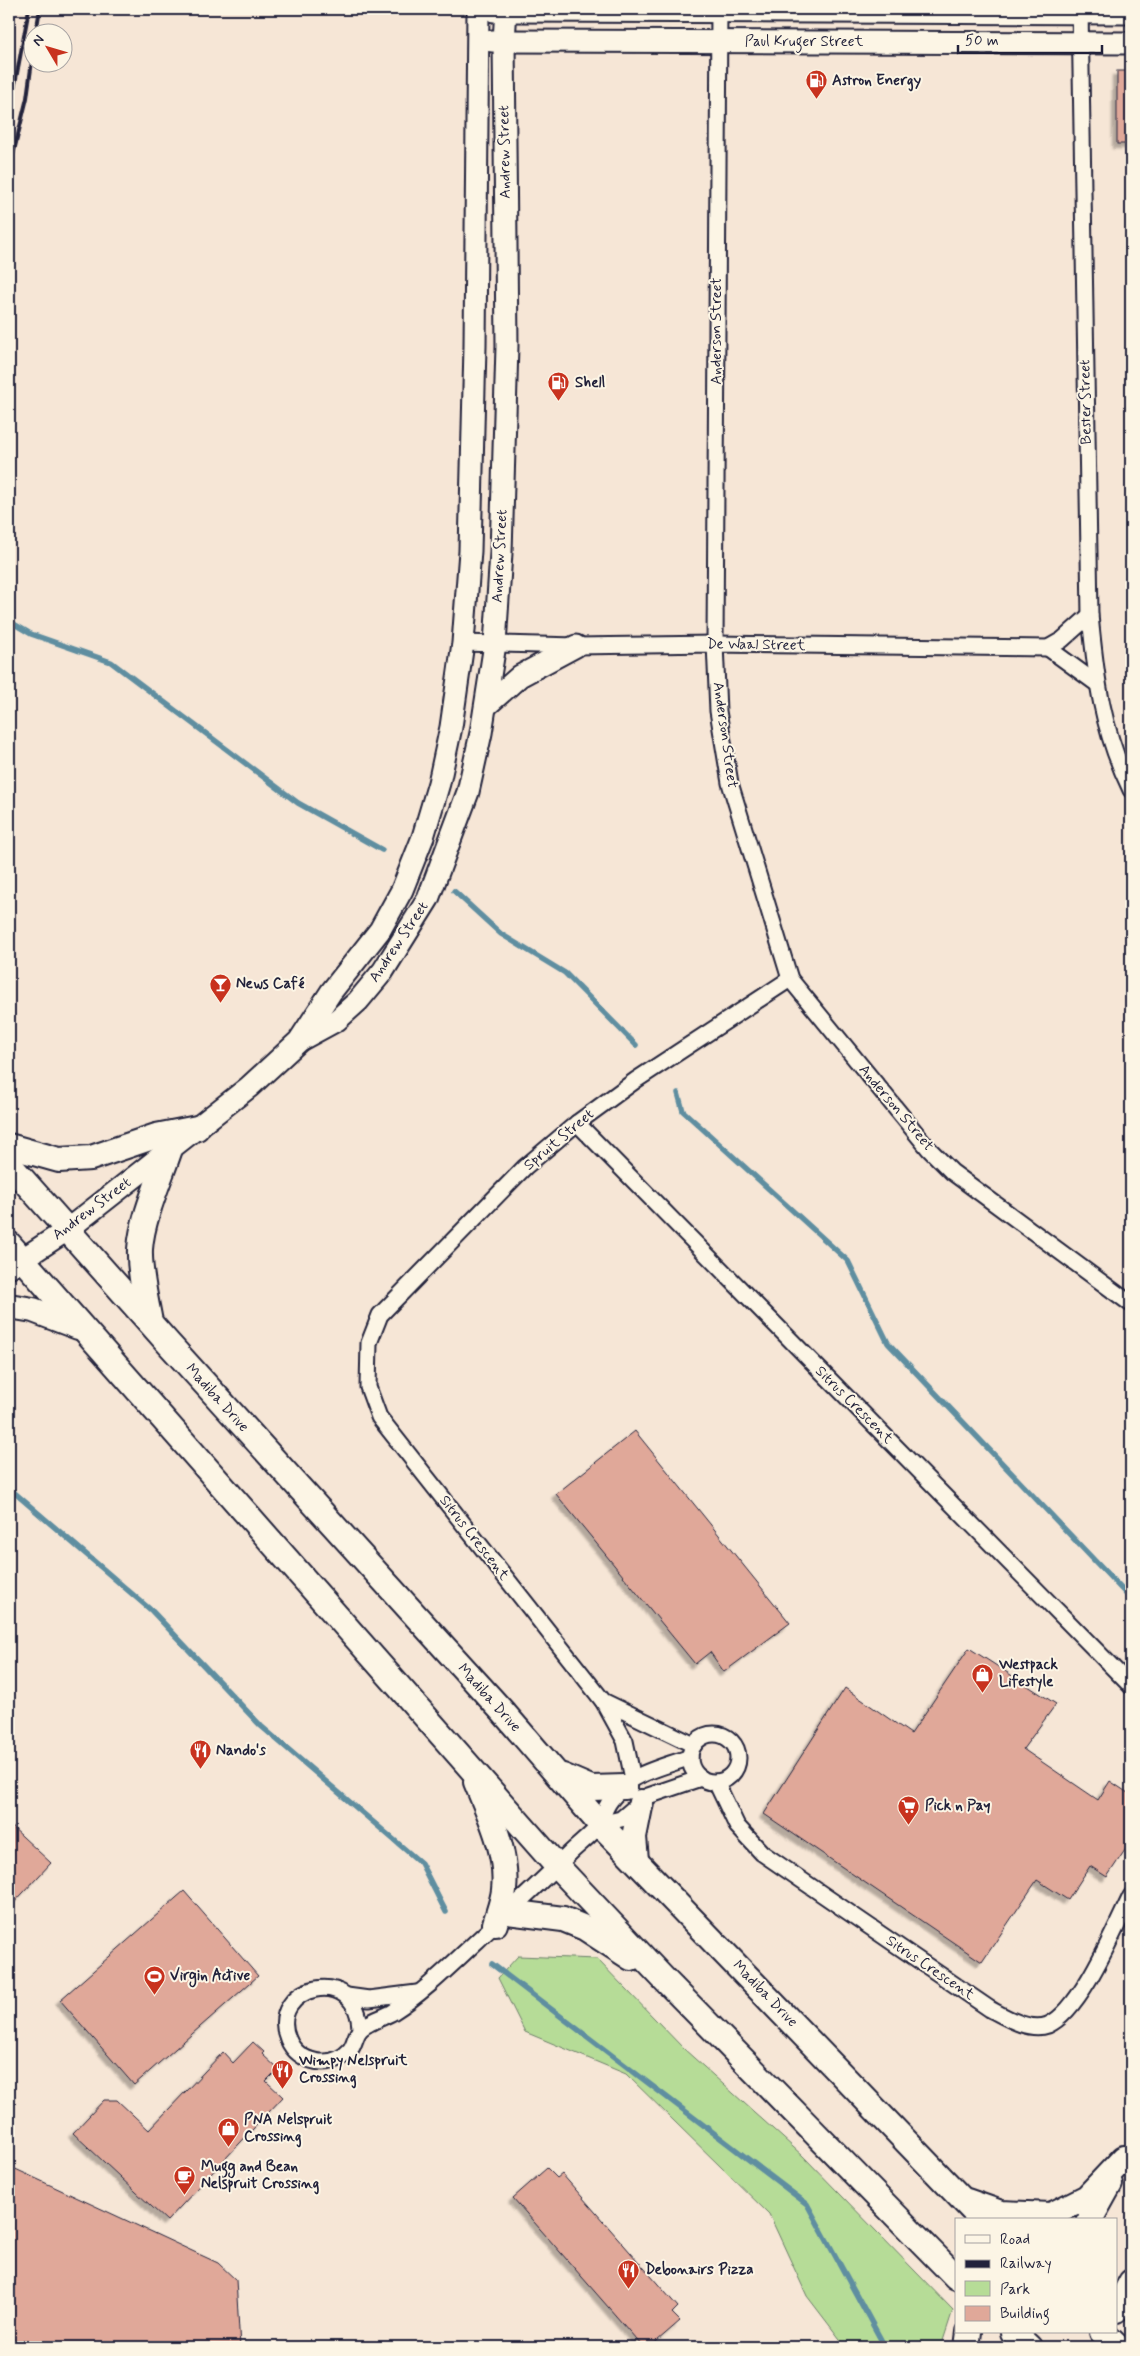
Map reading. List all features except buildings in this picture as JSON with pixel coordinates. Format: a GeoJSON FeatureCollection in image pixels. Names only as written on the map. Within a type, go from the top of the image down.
{"type":"FeatureCollection","features":[{"type":"Feature","properties":{"kind":"main road","name":"Andrew Street"},"geometry":{"type":"LineString","coordinates":[[13,1257],[67,1230],[249,1087],[299,1041],[337,1020],[358,1001],[383,971],[428,899],[468,792],[486,706],[494,644],[501,553],[507,346],[504,41],[506,9]]}},
{"type":"Feature","properties":{"kind":"main road","name":"Paul Kruger Street"},"geometry":{"type":"LineString","coordinates":[[478,10],[1080,11],[1131,13]]}},
{"type":"Feature","properties":{"kind":"main road","name":"Andrew Street"},"geometry":{"type":"LineString","coordinates":[[299,1041],[331,992],[380,930],[409,872],[424,837],[439,783],[450,727],[463,643],[470,551],[476,346],[478,10]]}},
{"type":"Feature","properties":{"kind":"main road","name":"Paul Kruger Street"},"geometry":{"type":"LineString","coordinates":[[477,41],[1131,43]]}},
{"type":"Feature","properties":{"kind":"main road"},"geometry":{"type":"LineString","coordinates":[[486,706],[520,676],[576,646]]}},
{"type":"Feature","properties":{"kind":"main road"},"geometry":{"type":"LineString","coordinates":[[9,1146],[59,1160],[91,1158],[156,1136],[197,1128]]}},
{"type":"Feature","properties":{"kind":"main road"},"geometry":{"type":"LineString","coordinates":[[150,1322],[140,1249],[144,1227],[170,1149]]}},
{"type":"Feature","properties":{"kind":"main road","name":"Madiba Drive"},"geometry":{"type":"LineString","coordinates":[[9,1164],[555,1771],[600,1824],[980,2218]]}},
{"type":"Feature","properties":{"kind":"main road"},"geometry":{"type":"LineString","coordinates":[[13,1257],[82,1328],[557,1866],[662,1978],[955,2277]]}},
{"type":"Feature","properties":{"kind":"main road"},"geometry":{"type":"LineString","coordinates":[[9,1306],[33,1310],[82,1328]]}},
{"type":"Feature","properties":{"kind":"main road"},"geometry":{"type":"LineString","coordinates":[[467,1762],[492,1821],[503,1856],[504,1891],[502,1918],[563,1919],[585,1928],[662,1978]]}},
{"type":"Feature","properties":{"kind":"main road"},"geometry":{"type":"LineString","coordinates":[[555,1771],[574,1782],[591,1788],[633,1789],[636,1860]]}},
{"type":"Feature","properties":{"kind":"main road"},"geometry":{"type":"LineString","coordinates":[[960,2199],[1001,2213],[1051,2214],[1087,2198],[1127,2152]]}},
{"type":"Feature","properties":{"kind":"main road"},"geometry":{"type":"LineString","coordinates":[[1091,2218],[1127,2152]]}},
{"type":"Feature","properties":{"kind":"main road"},"geometry":{"type":"LineString","coordinates":[[1118,2306],[1131,2282]]}},
{"type":"Feature","properties":{"kind":"main road"},"geometry":{"type":"LineString","coordinates":[[967,2347],[969,2334]]}},
{"type":"Feature","properties":{"kind":"street","name":"Anderson Street"},"geometry":{"type":"LineString","coordinates":[[719,10],[715,644],[718,711],[730,783],[790,979],[929,1148],[952,1172],[1131,1304]]}},
{"type":"Feature","properties":{"kind":"street","name":"Bester Street"},"geometry":{"type":"LineString","coordinates":[[1080,11],[1079,43],[1090,616],[1096,683],[1106,728],[1131,790]]}},
{"type":"Feature","properties":{"kind":"street"},"geometry":{"type":"LineString","coordinates":[[1090,616],[1062,640],[1048,648],[1096,683]]}},
{"type":"Feature","properties":{"kind":"street","name":"De Waal Street"},"geometry":{"type":"LineString","coordinates":[[463,643],[576,646],[715,644],[1048,648]]}},
{"type":"Feature","properties":{"kind":"street","name":"Spruit Street"},"geometry":{"type":"LineString","coordinates":[[369,1344],[380,1315],[525,1167],[578,1123],[636,1080],[790,979]]}},
{"type":"Feature","properties":{"kind":"street","name":"Sitrus Crescent"},"geometry":{"type":"LineString","coordinates":[[578,1123],[1131,1686]]}},
{"type":"Feature","properties":{"kind":"street","name":"Sitrus Crescent"},"geometry":{"type":"LineString","coordinates":[[369,1344],[368,1387],[379,1417],[603,1701],[677,1737],[692,1751]]}},
{"type":"Feature","properties":{"kind":"street"},"geometry":{"type":"LineString","coordinates":[[600,1824],[621,1819],[633,1789],[625,1741],[603,1701]]}},
{"type":"Feature","properties":{"kind":"street"},"geometry":{"type":"LineString","coordinates":[[360,2030],[392,2013],[420,1992],[502,1918],[600,1824],[607,1805],[692,1751],[705,1736],[712,1735],[727,1739],[733,1744],[737,1760],[735,1768],[731,1775],[716,1782],[700,1778],[694,1772],[692,1751]]}},
{"type":"Feature","properties":{"kind":"street"},"geometry":{"type":"LineString","coordinates":[[633,1789],[648,1796],[700,1778]]}},
{"type":"Feature","properties":{"kind":"street","name":"Sitrus Crescent"},"geometry":{"type":"LineString","coordinates":[[716,1782],[737,1826],[762,1852],[990,2009],[1011,2020],[1034,2026],[1048,2025],[1064,2013],[1086,1985],[1131,1896]]}},
{"type":"Feature","properties":{"kind":"street"},"geometry":{"type":"LineString","coordinates":[[347,1996],[357,2011],[360,2030],[351,2049],[343,2056],[327,2062],[318,2062],[301,2056],[288,2039],[285,2029],[286,2018],[291,2005],[302,1994],[317,1988],[328,1988],[347,1996],[369,1999],[420,1992]]}},
{"type":"Feature","properties":{"kind":"green space"},"geometry":{"type":"Polygon","coordinates":[[[518,1956],[597,1959],[684,2049],[803,2156],[953,2310],[941,2347],[846,2347],[807,2296],[769,2214],[626,2074],[525,2032],[498,1978],[518,1956]]]}},
{"type":"Feature","properties":{"kind":"waterway"},"geometry":{"type":"LineString","coordinates":[[9,621],[31,634],[111,662],[298,803],[382,850]]}},
{"type":"Feature","properties":{"kind":"waterway"},"geometry":{"type":"LineString","coordinates":[[454,891],[501,934],[565,973],[636,1045]]}},
{"type":"Feature","properties":{"kind":"waterway"},"geometry":{"type":"LineString","coordinates":[[678,1093],[683,1111],[848,1261],[888,1343],[1131,1599]]}},
{"type":"Feature","properties":{"kind":"waterway"},"geometry":{"type":"LineString","coordinates":[[9,1488],[152,1611],[261,1726],[421,1863],[446,1912]]}},
{"type":"Feature","properties":{"kind":"waterway"},"geometry":{"type":"LineString","coordinates":[[492,1964],[807,2204],[885,2347]]}},
{"type":"Feature","properties":{"kind":"railway"},"geometry":{"type":"LineString","coordinates":[[9,116],[29,9]]}},
{"type":"Feature","properties":{"kind":"railway"},"geometry":{"type":"LineString","coordinates":[[38,22],[40,9]]}},
{"type":"Feature","properties":{"kind":"railway"},"geometry":{"type":"LineString","coordinates":[[9,171],[27,98],[31,72]]}},
{"type":"Feature","properties":{"kind":"place","name":"Astron Energy"},"geometry":{"type":"Point","coordinates":[816,100]}},
{"type":"Feature","properties":{"kind":"place","name":"Shell"},"geometry":{"type":"Point","coordinates":[559,402]}},
{"type":"Feature","properties":{"kind":"place","name":"News Café"},"geometry":{"type":"Point","coordinates":[220,1003]}},
{"type":"Feature","properties":{"kind":"place","name":"Westpack Lifestyle"},"geometry":{"type":"Point","coordinates":[983,1693]}},
{"type":"Feature","properties":{"kind":"place","name":"Nando's"},"geometry":{"type":"Point","coordinates":[200,1770]}},
{"type":"Feature","properties":{"kind":"place","name":"Pick n Pay"},"geometry":{"type":"Point","coordinates":[909,1825]}},
{"type":"Feature","properties":{"kind":"place","name":"Virgin Active"},"geometry":{"type":"Point","coordinates":[154,1995]}},
{"type":"Feature","properties":{"kind":"place","name":"Wimpy Nelspruit Crossing"},"geometry":{"type":"Point","coordinates":[283,2089]}},
{"type":"Feature","properties":{"kind":"place","name":"PNA Nelspruit Crossing"},"geometry":{"type":"Point","coordinates":[228,2148]}},
{"type":"Feature","properties":{"kind":"place","name":"Mugg and Bean Nelspruit Crossing"},"geometry":{"type":"Point","coordinates":[185,2195]}},
{"type":"Feature","properties":{"kind":"place","name":"Debonairs Pizza"},"geometry":{"type":"Point","coordinates":[629,2289]}}]}
